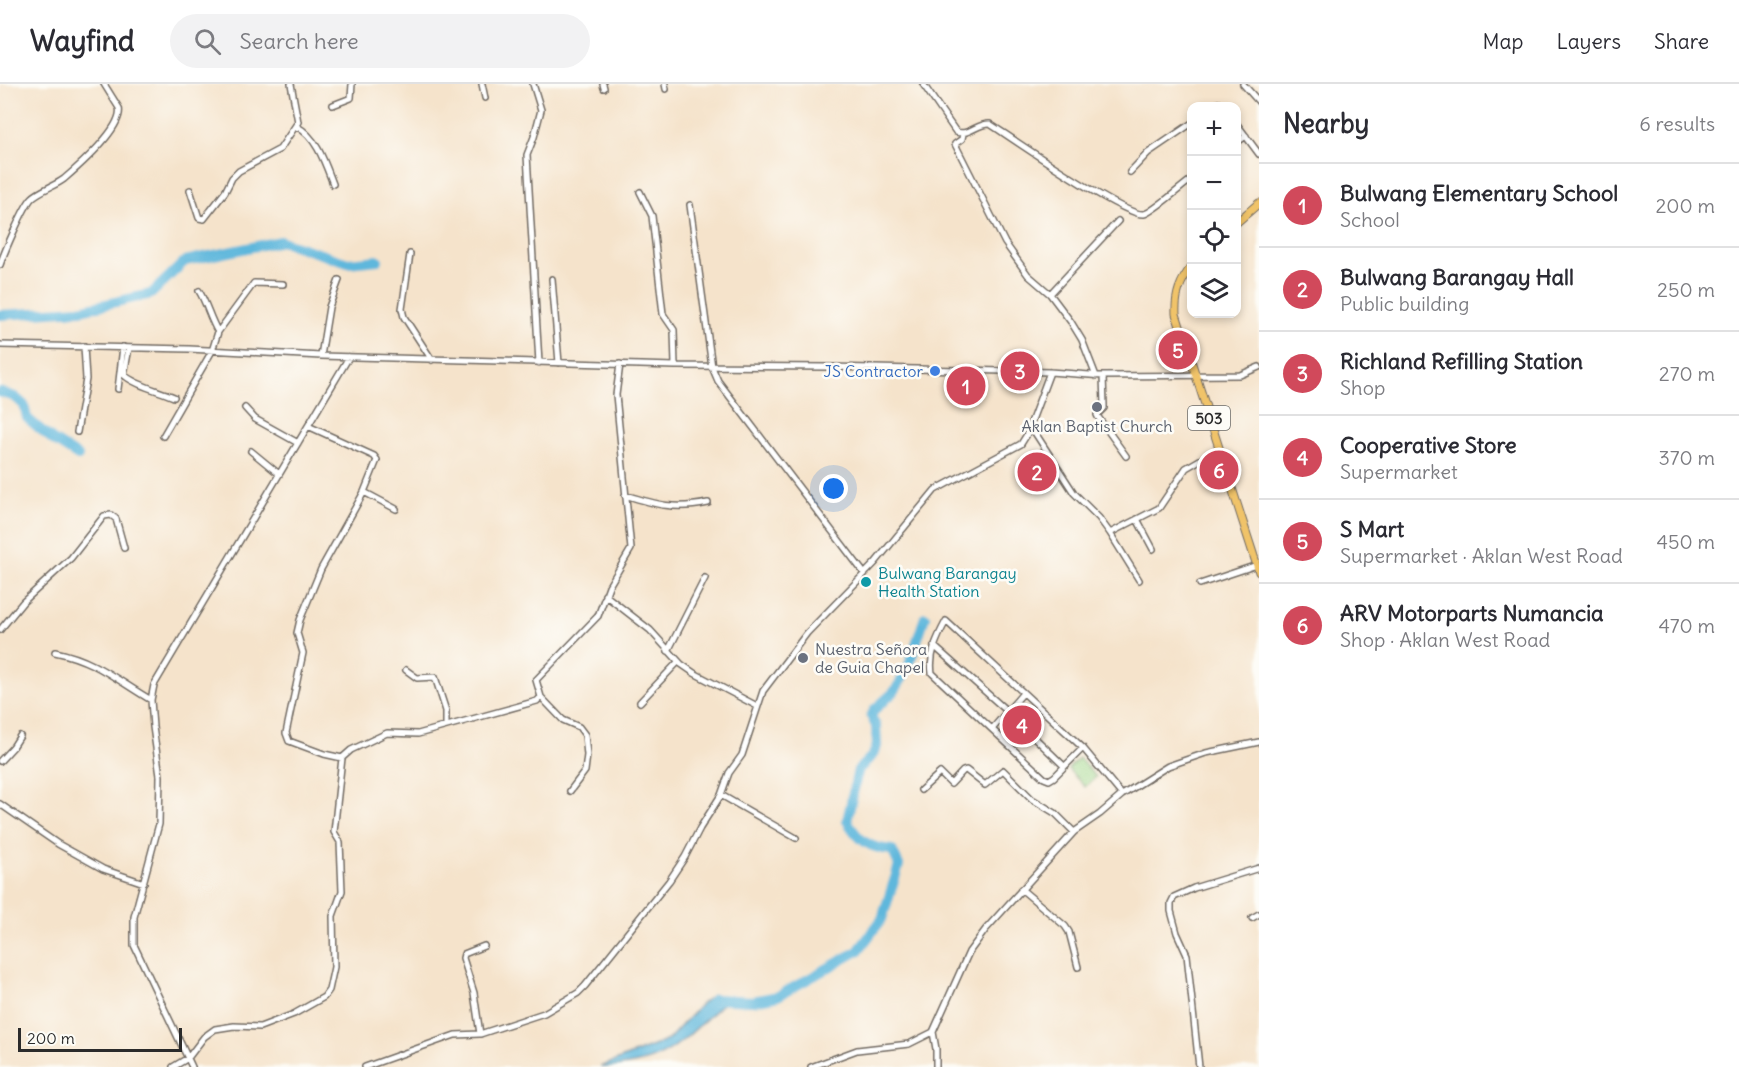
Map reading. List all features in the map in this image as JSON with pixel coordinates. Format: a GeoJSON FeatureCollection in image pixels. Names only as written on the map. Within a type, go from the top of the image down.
{"type":"FeatureCollection","features":[{"type":"Feature","properties":{"kind":"main road"},"geometry":{"type":"LineString","coordinates":[[1241,219],[1259,203]]}},
{"type":"Feature","properties":{"kind":"main road","name":"503"},"geometry":{"type":"LineString","coordinates":[[1187,273],[1179,286],[1176,305],[1179,324],[1258,568]]}},
{"type":"Feature","properties":{"kind":"street"},"geometry":{"type":"LineString","coordinates":[[0,265],[32,198],[64,179],[110,134],[118,121],[119,108],[104,84]]}},
{"type":"Feature","properties":{"kind":"street"},"geometry":{"type":"LineString","coordinates":[[190,190],[199,218],[204,219],[239,171],[280,149],[296,126],[291,84]]}},
{"type":"Feature","properties":{"kind":"street"},"geometry":{"type":"LineString","coordinates":[[333,105],[351,98],[352,84]]}},
{"type":"Feature","properties":{"kind":"street"},"geometry":{"type":"LineString","coordinates":[[482,84],[484,98]]}},
{"type":"Feature","properties":{"kind":"street"},"geometry":{"type":"LineString","coordinates":[[532,84],[541,110],[527,155],[539,363]]}},
{"type":"Feature","properties":{"kind":"street"},"geometry":{"type":"LineString","coordinates":[[923,84],[957,132],[963,134],[982,124],[990,124],[1062,170],[1082,186],[1137,214],[1148,213],[1187,181]]}},
{"type":"Feature","properties":{"kind":"street"},"geometry":{"type":"LineString","coordinates":[[1243,84],[1259,102]]}},
{"type":"Feature","properties":{"kind":"street"},"geometry":{"type":"LineString","coordinates":[[296,126],[306,133],[320,153],[333,184]]}},
{"type":"Feature","properties":{"kind":"street"},"geometry":{"type":"LineString","coordinates":[[1130,172],[1148,153],[1187,126]]}},
{"type":"Feature","properties":{"kind":"street"},"geometry":{"type":"LineString","coordinates":[[1241,130],[1259,154]]}},
{"type":"Feature","properties":{"kind":"street"},"geometry":{"type":"LineString","coordinates":[[963,134],[955,144],[1005,243],[1028,275],[1050,294],[1071,322],[1082,340],[1096,376]]}},
{"type":"Feature","properties":{"kind":"street"},"geometry":{"type":"LineString","coordinates":[[1241,140],[1246,136]]}},
{"type":"Feature","properties":{"kind":"street"},"geometry":{"type":"LineString","coordinates":[[640,192],[652,216],[663,314],[674,330],[675,366]]}},
{"type":"Feature","properties":{"kind":"street"},"geometry":{"type":"LineString","coordinates":[[690,205],[712,367],[726,394],[864,573]]}},
{"type":"Feature","properties":{"kind":"street"},"geometry":{"type":"LineString","coordinates":[[1050,294],[1118,221]]}},
{"type":"Feature","properties":{"kind":"street"},"geometry":{"type":"LineString","coordinates":[[410,254],[402,309],[404,317],[432,360]]}},
{"type":"Feature","properties":{"kind":"street"},"geometry":{"type":"LineString","coordinates":[[552,279],[559,363]]}},
{"type":"Feature","properties":{"kind":"street"},"geometry":{"type":"LineString","coordinates":[[321,356],[328,307],[339,280]]}},
{"type":"Feature","properties":{"kind":"street"},"geometry":{"type":"LineString","coordinates":[[163,436],[212,351],[218,332],[254,283],[283,284]]}},
{"type":"Feature","properties":{"kind":"street"},"geometry":{"type":"LineString","coordinates":[[199,291],[218,332]]}},
{"type":"Feature","properties":{"kind":"street"},"geometry":{"type":"LineString","coordinates":[[0,345],[189,349],[432,360],[1050,372],[1096,376],[1240,375],[1259,367]]}},
{"type":"Feature","properties":{"kind":"street"},"geometry":{"type":"LineString","coordinates":[[76,432],[86,379],[84,346]]}},
{"type":"Feature","properties":{"kind":"street"},"geometry":{"type":"LineString","coordinates":[[118,389],[126,348]]}},
{"type":"Feature","properties":{"kind":"street"},"geometry":{"type":"LineString","coordinates":[[126,348],[124,375],[136,383],[174,397]]}},
{"type":"Feature","properties":{"kind":"street"},"geometry":{"type":"LineString","coordinates":[[192,1067],[134,945],[134,917],[156,839],[160,813],[160,776],[151,700],[154,685],[349,357]]}},
{"type":"Feature","properties":{"kind":"street"},"geometry":{"type":"LineString","coordinates":[[570,791],[585,771],[587,755],[585,735],[579,727],[563,720],[541,697],[536,680],[598,615],[605,595],[631,549],[616,394],[620,364]]}},
{"type":"Feature","properties":{"kind":"street"},"geometry":{"type":"LineString","coordinates":[[365,1067],[455,1035],[480,1034],[544,1013],[578,993],[585,986],[669,881],[685,857],[721,795],[729,773],[742,755],[763,691],[807,633],[875,563],[935,490],[1021,444],[1050,372]]}},
{"type":"Feature","properties":{"kind":"street"},"geometry":{"type":"LineString","coordinates":[[1103,376],[1104,408],[1097,415],[1126,456]]}},
{"type":"Feature","properties":{"kind":"street"},"geometry":{"type":"LineString","coordinates":[[245,408],[255,419],[298,442]]}},
{"type":"Feature","properties":{"kind":"street"},"geometry":{"type":"LineString","coordinates":[[1030,425],[1074,493],[1099,518],[1110,533],[1139,580]]}},
{"type":"Feature","properties":{"kind":"street"},"geometry":{"type":"LineString","coordinates":[[308,426],[376,458],[377,463],[364,492],[321,569],[297,627],[303,653],[286,733],[289,741],[342,758]]}},
{"type":"Feature","properties":{"kind":"street"},"geometry":{"type":"LineString","coordinates":[[1110,533],[1159,508],[1186,468],[1219,449]]}},
{"type":"Feature","properties":{"kind":"street"},"geometry":{"type":"LineString","coordinates":[[251,451],[279,474]]}},
{"type":"Feature","properties":{"kind":"street"},"geometry":{"type":"LineString","coordinates":[[364,492],[396,509]]}},
{"type":"Feature","properties":{"kind":"street"},"geometry":{"type":"LineString","coordinates":[[625,495],[669,507],[690,507],[708,502]]}},
{"type":"Feature","properties":{"kind":"street"},"geometry":{"type":"LineString","coordinates":[[0,630],[23,602],[71,558],[104,516],[111,515],[116,519],[124,548]]}},
{"type":"Feature","properties":{"kind":"street"},"geometry":{"type":"LineString","coordinates":[[1137,519],[1153,549]]}},
{"type":"Feature","properties":{"kind":"street"},"geometry":{"type":"LineString","coordinates":[[1200,584],[1258,568]]}},
{"type":"Feature","properties":{"kind":"street"},"geometry":{"type":"LineString","coordinates":[[668,651],[705,578]]}},
{"type":"Feature","properties":{"kind":"street"},"geometry":{"type":"LineString","coordinates":[[605,595],[650,630],[678,662],[694,673],[757,706]]}},
{"type":"Feature","properties":{"kind":"street"},"geometry":{"type":"LineString","coordinates":[[1083,748],[1054,777],[1049,780],[1044,778],[932,673],[934,646],[946,621],[1083,748],[1122,795]]}},
{"type":"Feature","properties":{"kind":"street"},"geometry":{"type":"LineString","coordinates":[[934,646],[1064,766]]}},
{"type":"Feature","properties":{"kind":"street"},"geometry":{"type":"LineString","coordinates":[[55,652],[88,661],[151,700]]}},
{"type":"Feature","properties":{"kind":"street"},"geometry":{"type":"LineString","coordinates":[[640,702],[678,662]]}},
{"type":"Feature","properties":{"kind":"street"},"geometry":{"type":"LineString","coordinates":[[406,670],[417,678],[435,677],[446,711],[446,725]]}},
{"type":"Feature","properties":{"kind":"street"},"geometry":{"type":"LineString","coordinates":[[993,728],[1023,693]]}},
{"type":"Feature","properties":{"kind":"street"},"geometry":{"type":"LineString","coordinates":[[173,1067],[188,1058],[204,1038],[215,1029],[234,1026],[260,1027],[294,1014],[324,997],[329,990],[334,967],[333,916],[342,891],[340,842],[334,832],[342,758],[351,750],[387,733],[418,734],[537,701],[541,697]]}},
{"type":"Feature","properties":{"kind":"street"},"geometry":{"type":"LineString","coordinates":[[0,761],[20,736]]}},
{"type":"Feature","properties":{"kind":"street"},"geometry":{"type":"LineString","coordinates":[[936,1067],[933,1032],[969,952],[1021,889],[1074,832],[1122,795],[1168,766],[1186,759],[1259,742]]}},
{"type":"Feature","properties":{"kind":"street"},"geometry":{"type":"LineString","coordinates":[[921,790],[940,772],[951,784],[966,770],[985,785],[1003,770],[1032,799],[1055,813],[1074,832]]}},
{"type":"Feature","properties":{"kind":"street"},"geometry":{"type":"LineString","coordinates":[[721,795],[796,838]]}},
{"type":"Feature","properties":{"kind":"street"},"geometry":{"type":"LineString","coordinates":[[0,804],[31,823],[58,844],[103,869],[144,883]]}},
{"type":"Feature","properties":{"kind":"street"},"geometry":{"type":"LineString","coordinates":[[1198,1067],[1187,955],[1176,933],[1171,903],[1174,897],[1194,888],[1259,868]]}},
{"type":"Feature","properties":{"kind":"street"},"geometry":{"type":"LineString","coordinates":[[1021,889],[1065,926],[1069,932],[1078,967]]}},
{"type":"Feature","properties":{"kind":"street"},"geometry":{"type":"LineString","coordinates":[[1252,918],[1259,914]]}},
{"type":"Feature","properties":{"kind":"street"},"geometry":{"type":"LineString","coordinates":[[480,1034],[474,993],[463,958],[464,954],[484,946]]}},
{"type":"Feature","properties":{"kind":"street"},"geometry":{"type":"LineString","coordinates":[[811,1067],[857,1050],[909,1044],[933,1032]]}},
{"type":"Feature","properties":{"kind":"green space"},"geometry":{"type":"Polygon","coordinates":[[[1079,758],[1096,777],[1085,787],[1068,769],[1079,758]]]}},
{"type":"Feature","properties":{"kind":"water"},"geometry":{"type":"Polygon","coordinates":[[[713,995],[725,1001],[696,1029],[670,1049],[657,1057],[641,1062],[600,1067],[668,1040],[701,1004],[713,995]]]}},
{"type":"Feature","properties":{"kind":"waterway"},"geometry":{"type":"LineString","coordinates":[[0,315],[80,310],[151,294],[185,261],[281,241],[348,263],[378,260]]}},
{"type":"Feature","properties":{"kind":"waterway"},"geometry":{"type":"LineString","coordinates":[[0,392],[15,397],[24,405],[27,418],[53,440],[78,456]]}},
{"type":"Feature","properties":{"kind":"waterway"},"geometry":{"type":"LineString","coordinates":[[710,1004],[714,999],[753,1001],[778,996],[858,951],[882,919],[899,865],[892,850],[865,842],[847,821],[858,770],[872,756],[877,746],[876,726],[871,716],[875,709],[894,692],[902,679],[925,617]]}},
{"type":"Feature","properties":{"kind":"place","name":"S Mart"},"geometry":{"type":"Point","coordinates":[1178,350]}},
{"type":"Feature","properties":{"kind":"place","name":"JS Contractor"},"geometry":{"type":"Point","coordinates":[935,371]}},
{"type":"Feature","properties":{"kind":"place","name":"Richland Refilling Station"},"geometry":{"type":"Point","coordinates":[1020,371]}},
{"type":"Feature","properties":{"kind":"place","name":"Bulwang Elementary School"},"geometry":{"type":"Point","coordinates":[966,386]}},
{"type":"Feature","properties":{"kind":"place","name":"Aklan Baptist Church"},"geometry":{"type":"Point","coordinates":[1097,407]}},
{"type":"Feature","properties":{"kind":"place","name":"ARV Motorparts Numancia"},"geometry":{"type":"Point","coordinates":[1219,470]}},
{"type":"Feature","properties":{"kind":"place","name":"Bulwang Barangay Hall"},"geometry":{"type":"Point","coordinates":[1037,472]}},
{"type":"Feature","properties":{"kind":"place","name":"Bulwang Barangay Health Station"},"geometry":{"type":"Point","coordinates":[866,582]}},
{"type":"Feature","properties":{"kind":"place","name":"Nuestra Señora de Guia Chapel"},"geometry":{"type":"Point","coordinates":[803,658]}},
{"type":"Feature","properties":{"kind":"place","name":"Cooperative Store"},"geometry":{"type":"Point","coordinates":[1022,725]}}]}
